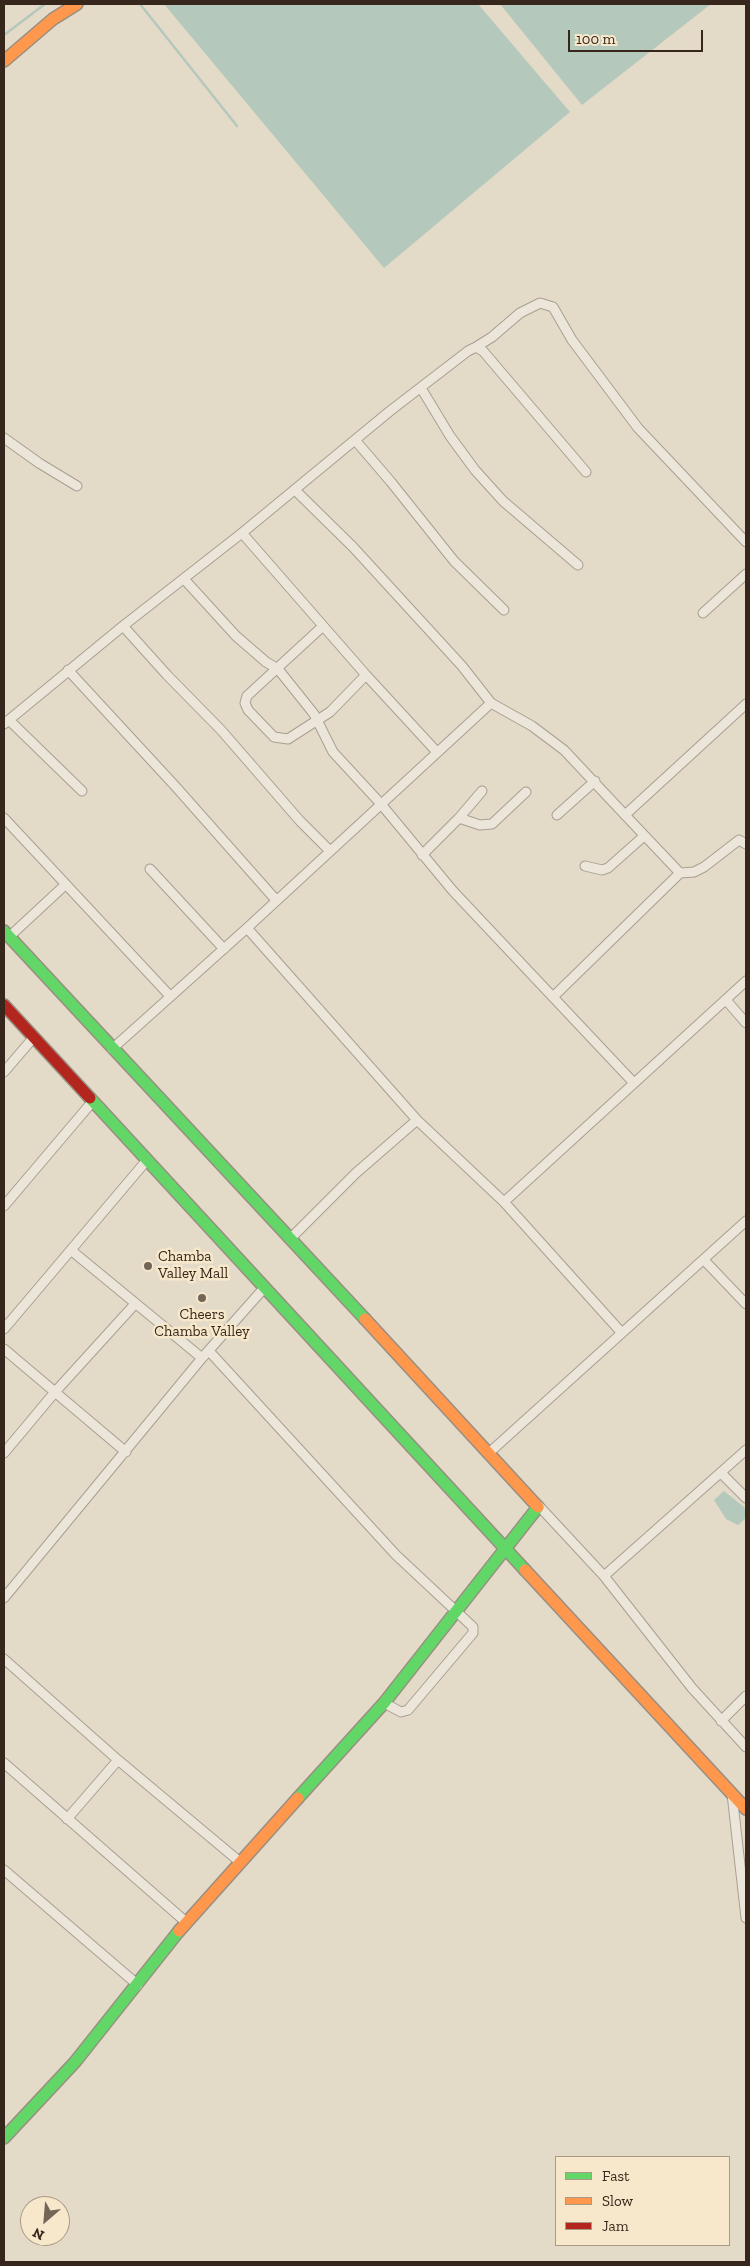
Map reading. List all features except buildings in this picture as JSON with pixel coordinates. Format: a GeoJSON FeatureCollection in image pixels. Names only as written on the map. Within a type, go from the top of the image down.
{"type":"FeatureCollection","features":[{"type":"Feature","properties":{"kind":"main road"},"geometry":{"type":"LineString","coordinates":[[4,53],[49,14],[66,4]]}},
{"type":"Feature","properties":{"kind":"main road"},"geometry":{"type":"LineString","coordinates":[[4,61],[53,19],[77,4]]}},
{"type":"Feature","properties":{"kind":"main road"},"geometry":{"type":"LineString","coordinates":[[4,2138],[75,2062],[138,1985],[186,1922],[384,1703],[539,1506],[6,934]]}},
{"type":"Feature","properties":{"kind":"main road"},"geometry":{"type":"LineString","coordinates":[[4,1005],[746,1809]]}},
{"type":"Feature","properties":{"kind":"street"},"geometry":{"type":"LineString","coordinates":[[82,791],[6,722],[68,670],[468,351],[492,337],[520,313],[540,303],[553,307],[578,348],[638,428],[746,542]]}},
{"type":"Feature","properties":{"kind":"street"},"geometry":{"type":"LineString","coordinates":[[476,347],[483,351],[586,472]]}},
{"type":"Feature","properties":{"kind":"street"},"geometry":{"type":"LineString","coordinates":[[421,388],[450,436],[475,470],[503,501],[578,566]]}},
{"type":"Feature","properties":{"kind":"street"},"geometry":{"type":"LineString","coordinates":[[4,438],[39,463],[77,486]]}},
{"type":"Feature","properties":{"kind":"street"},"geometry":{"type":"LineString","coordinates":[[355,440],[392,482],[454,560],[504,610]]}},
{"type":"Feature","properties":{"kind":"street"},"geometry":{"type":"LineString","coordinates":[[295,490],[353,547],[462,666],[491,703],[532,726],[564,750],[680,873]]}},
{"type":"Feature","properties":{"kind":"street"},"geometry":{"type":"LineString","coordinates":[[242,533],[366,675],[436,751]]}},
{"type":"Feature","properties":{"kind":"street"},"geometry":{"type":"LineString","coordinates":[[703,613],[746,574]]}},
{"type":"Feature","properties":{"kind":"street"},"geometry":{"type":"LineString","coordinates":[[184,579],[236,636],[266,662],[278,669],[301,696],[318,722],[333,752],[381,804],[453,891],[633,1082]]}},
{"type":"Feature","properties":{"kind":"street"},"geometry":{"type":"LineString","coordinates":[[123,626],[221,730],[300,821],[329,850]]}},
{"type":"Feature","properties":{"kind":"street"},"geometry":{"type":"LineString","coordinates":[[323,626],[247,696],[245,703],[248,710],[274,737],[288,739],[318,722],[366,675]]}},
{"type":"Feature","properties":{"kind":"street"},"geometry":{"type":"LineString","coordinates":[[68,670],[176,787],[276,900]]}},
{"type":"Feature","properties":{"kind":"street"},"geometry":{"type":"LineString","coordinates":[[112,1049],[224,949],[436,751],[491,703]]}},
{"type":"Feature","properties":{"kind":"street"},"geometry":{"type":"LineString","coordinates":[[625,815],[746,704]]}},
{"type":"Feature","properties":{"kind":"street"},"geometry":{"type":"LineString","coordinates":[[557,816],[595,781]]}},
{"type":"Feature","properties":{"kind":"street"},"geometry":{"type":"LineString","coordinates":[[422,855],[459,818],[482,791]]}},
{"type":"Feature","properties":{"kind":"street"},"geometry":{"type":"LineString","coordinates":[[459,818],[486,826],[492,824],[526,792]]}},
{"type":"Feature","properties":{"kind":"street"},"geometry":{"type":"LineString","coordinates":[[4,818],[170,996]]}},
{"type":"Feature","properties":{"kind":"street"},"geometry":{"type":"LineString","coordinates":[[586,866],[602,870],[608,868],[644,836]]}},
{"type":"Feature","properties":{"kind":"street"},"geometry":{"type":"LineString","coordinates":[[554,996],[680,873],[694,872],[704,867],[739,840],[746,844]]}},
{"type":"Feature","properties":{"kind":"street"},"geometry":{"type":"LineString","coordinates":[[150,869],[224,949]]}},
{"type":"Feature","properties":{"kind":"street"},"geometry":{"type":"LineString","coordinates":[[6,934],[65,885]]}},
{"type":"Feature","properties":{"kind":"street"},"geometry":{"type":"LineString","coordinates":[[247,928],[417,1120],[504,1202],[621,1332]]}},
{"type":"Feature","properties":{"kind":"street"},"geometry":{"type":"LineString","coordinates":[[504,1202],[746,980]]}},
{"type":"Feature","properties":{"kind":"street"},"geometry":{"type":"LineString","coordinates":[[726,1000],[746,1023]]}},
{"type":"Feature","properties":{"kind":"street"},"geometry":{"type":"LineString","coordinates":[[4,1072],[34,1037]]}},
{"type":"Feature","properties":{"kind":"street"},"geometry":{"type":"LineString","coordinates":[[4,1206],[93,1101]]}},
{"type":"Feature","properties":{"kind":"street"},"geometry":{"type":"LineString","coordinates":[[290,1239],[356,1173],[417,1120]]}},
{"type":"Feature","properties":{"kind":"street"},"geometry":{"type":"LineString","coordinates":[[4,1329],[148,1160]]}},
{"type":"Feature","properties":{"kind":"street"},"geometry":{"type":"LineString","coordinates":[[490,1452],[746,1221]]}},
{"type":"Feature","properties":{"kind":"street"},"geometry":{"type":"LineString","coordinates":[[72,1250],[202,1358]]}},
{"type":"Feature","properties":{"kind":"street"},"geometry":{"type":"LineString","coordinates":[[704,1260],[746,1304]]}},
{"type":"Feature","properties":{"kind":"street"},"geometry":{"type":"LineString","coordinates":[[4,1598],[202,1358],[265,1287]]}},
{"type":"Feature","properties":{"kind":"street"},"geometry":{"type":"LineString","coordinates":[[4,1454],[56,1392],[135,1304]]}},
{"type":"Feature","properties":{"kind":"street"},"geometry":{"type":"LineString","coordinates":[[4,1349],[126,1452]]}},
{"type":"Feature","properties":{"kind":"street"},"geometry":{"type":"LineString","coordinates":[[209,1351],[396,1555],[473,1627],[473,1633],[408,1710],[402,1712],[384,1703]]}},
{"type":"Feature","properties":{"kind":"street"},"geometry":{"type":"LineString","coordinates":[[604,1576],[746,1450]]}},
{"type":"Feature","properties":{"kind":"street"},"geometry":{"type":"LineString","coordinates":[[721,1473],[746,1498]]}},
{"type":"Feature","properties":{"kind":"street"},"geometry":{"type":"LineString","coordinates":[[539,1506],[604,1576],[721,1721],[746,1747]]}},
{"type":"Feature","properties":{"kind":"street"},"geometry":{"type":"LineString","coordinates":[[4,1658],[118,1760],[240,1862]]}},
{"type":"Feature","properties":{"kind":"street"},"geometry":{"type":"LineString","coordinates":[[721,1721],[746,1696]]}},
{"type":"Feature","properties":{"kind":"street"},"geometry":{"type":"LineString","coordinates":[[67,1819],[118,1760]]}},
{"type":"Feature","properties":{"kind":"street"},"geometry":{"type":"LineString","coordinates":[[4,1763],[186,1922]]}},
{"type":"Feature","properties":{"kind":"street"},"geometry":{"type":"LineString","coordinates":[[732,1794],[746,1918]]}},
{"type":"Feature","properties":{"kind":"street"},"geometry":{"type":"LineString","coordinates":[[4,1870],[138,1985]]}},
{"type":"Feature","properties":{"kind":"shaded area"},"geometry":{"type":"Polygon","coordinates":[[[164,4],[478,4],[570,112],[384,268],[164,4]]]}},
{"type":"Feature","properties":{"kind":"shaded area"},"geometry":{"type":"Polygon","coordinates":[[[500,4],[711,4],[582,105],[500,4]]]}},
{"type":"Feature","properties":{"kind":"shaded area"},"geometry":{"type":"Polygon","coordinates":[[[724,1491],[744,1507],[746,1518],[738,1525],[726,1519],[714,1500],[724,1491]]]}},
{"type":"Feature","properties":{"kind":"waterway"},"geometry":{"type":"LineString","coordinates":[[4,35],[45,4]]}},
{"type":"Feature","properties":{"kind":"waterway"},"geometry":{"type":"LineString","coordinates":[[140,4],[237,126]]}},
{"type":"Feature","properties":{"kind":"traffic: fast"},"geometry":{"type":"LineString","coordinates":[[4,931],[365,1319]]}},
{"type":"Feature","properties":{"kind":"traffic: fast"},"geometry":{"type":"LineString","coordinates":[[90,1098],[525,1570]]}},
{"type":"Feature","properties":{"kind":"traffic: fast"},"geometry":{"type":"LineString","coordinates":[[298,1798],[384,1703],[538,1507]]}},
{"type":"Feature","properties":{"kind":"traffic: fast"},"geometry":{"type":"LineString","coordinates":[[4,2138],[75,2062],[179,1931]]}},
{"type":"Feature","properties":{"kind":"traffic: slow"},"geometry":{"type":"LineString","coordinates":[[4,61],[53,19],[77,4]]}},
{"type":"Feature","properties":{"kind":"traffic: slow"},"geometry":{"type":"LineString","coordinates":[[365,1319],[538,1507]]}},
{"type":"Feature","properties":{"kind":"traffic: slow"},"geometry":{"type":"LineString","coordinates":[[525,1570],[746,1809]]}},
{"type":"Feature","properties":{"kind":"traffic: slow"},"geometry":{"type":"LineString","coordinates":[[179,1931],[298,1798]]}},
{"type":"Feature","properties":{"kind":"traffic: jam"},"geometry":{"type":"LineString","coordinates":[[4,1005],[90,1098]]}},
{"type":"Feature","properties":{"kind":"place","name":"Chamba Valley Mall"},"geometry":{"type":"Point","coordinates":[148,1266]}},
{"type":"Feature","properties":{"kind":"place","name":"Cheers Chamba Valley"},"geometry":{"type":"Point","coordinates":[202,1298]}}]}
